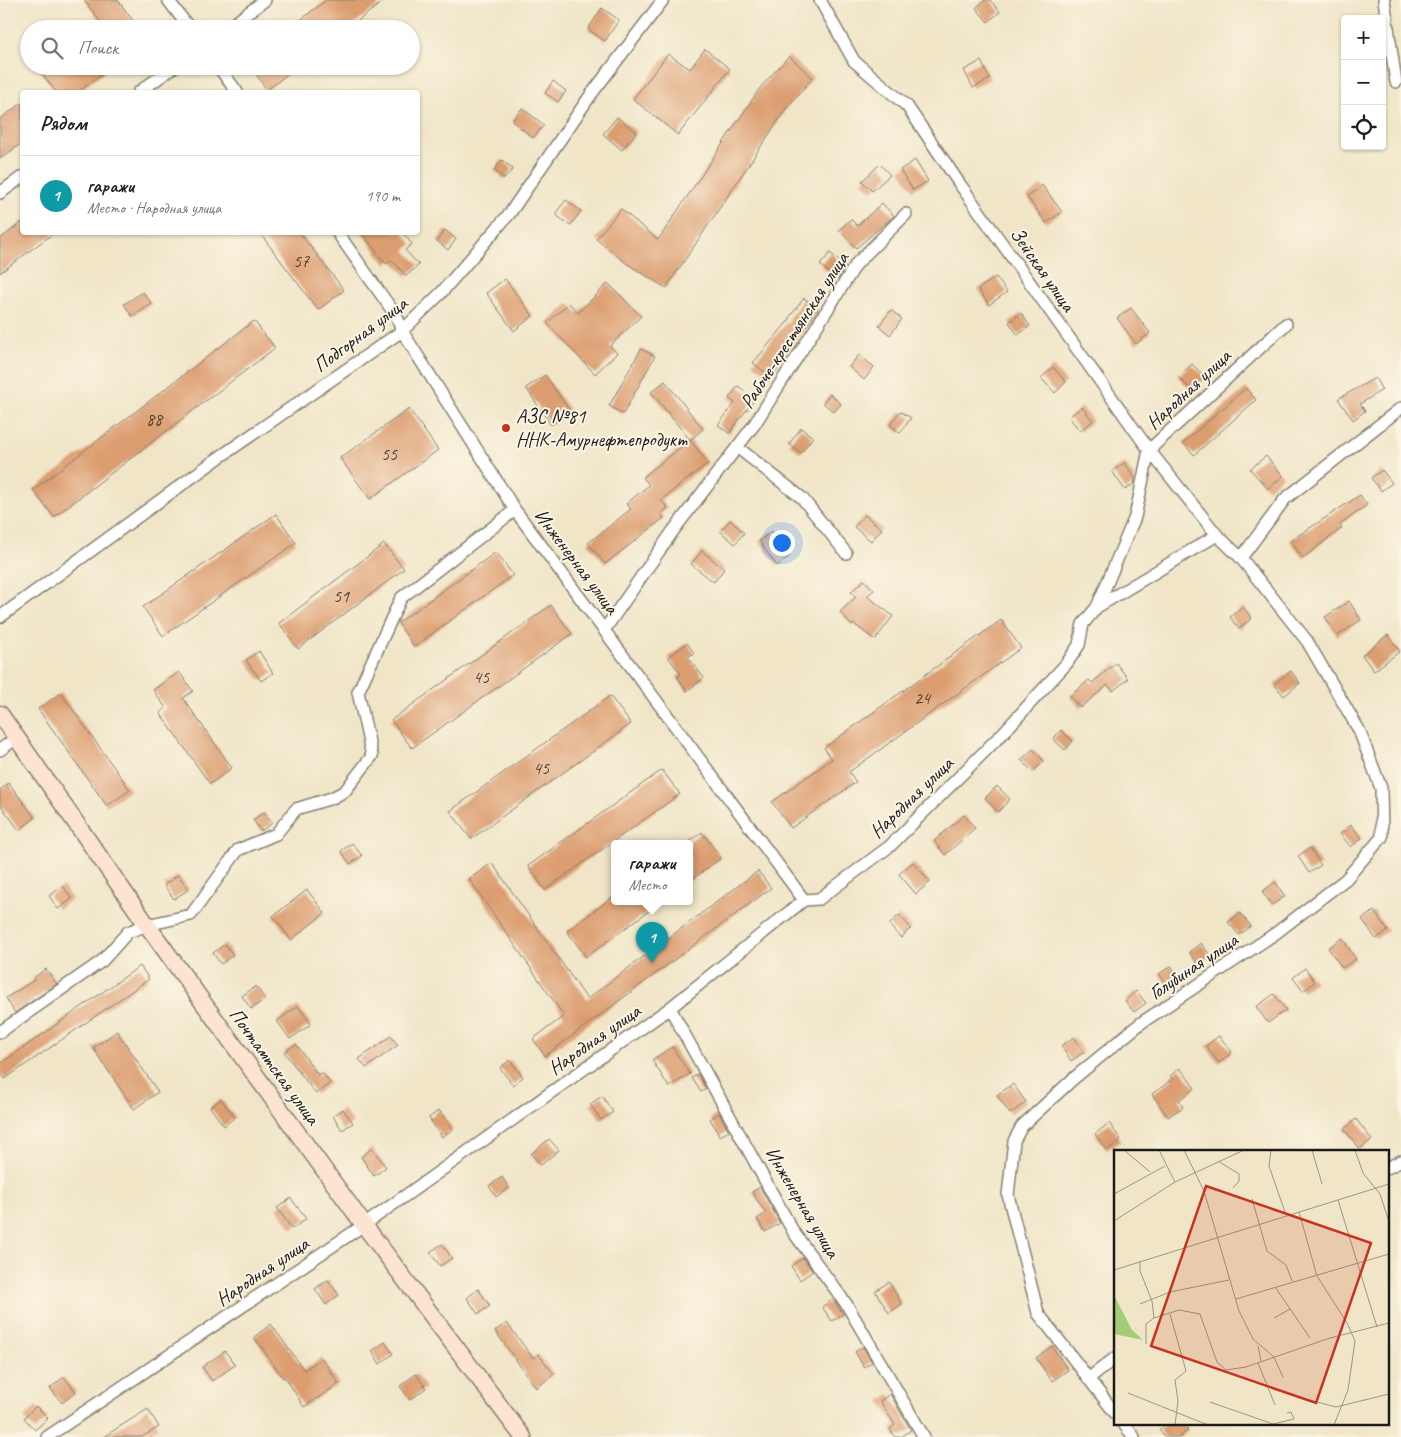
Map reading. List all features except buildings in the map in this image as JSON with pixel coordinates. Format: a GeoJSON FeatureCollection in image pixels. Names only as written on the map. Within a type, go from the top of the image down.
{"type":"FeatureCollection","features":[{"type":"Feature","properties":{"kind":"street"},"geometry":{"type":"LineString","coordinates":[[168,0],[183,20]]}},
{"type":"Feature","properties":{"kind":"street"},"geometry":{"type":"LineString","coordinates":[[239,20],[265,0]]}},
{"type":"Feature","properties":{"kind":"street","name":"Подгорная улица"},"geometry":{"type":"LineString","coordinates":[[0,617],[217,459],[402,331],[441,293],[510,213],[590,96],[663,0]]}},
{"type":"Feature","properties":{"kind":"street","name":"Зейская улица"},"geometry":{"type":"LineString","coordinates":[[820,0],[854,62],[907,106],[959,183],[1149,450],[1216,535],[1241,558]]}},
{"type":"Feature","properties":{"kind":"street"},"geometry":{"type":"LineString","coordinates":[[1384,0],[1396,82]]}},
{"type":"Feature","properties":{"kind":"street"},"geometry":{"type":"LineString","coordinates":[[142,90],[163,75]]}},
{"type":"Feature","properties":{"kind":"street"},"geometry":{"type":"LineString","coordinates":[[225,75],[236,90]]}},
{"type":"Feature","properties":{"kind":"street"},"geometry":{"type":"LineString","coordinates":[[0,193],[20,178]]}},
{"type":"Feature","properties":{"kind":"street","name":"Рабоче-крестьянская улица"},"geometry":{"type":"LineString","coordinates":[[605,629],[673,530],[754,425],[857,263],[906,214]]}},
{"type":"Feature","properties":{"kind":"street","name":"Инженерная улица"},"geometry":{"type":"LineString","coordinates":[[339,235],[397,317],[402,331],[515,510],[804,900]]}},
{"type":"Feature","properties":{"kind":"street","name":"Народная улица"},"geometry":{"type":"LineString","coordinates":[[47,1437],[364,1225],[670,1008],[804,900],[819,899],[890,846],[1003,733],[1067,663],[1079,645],[1083,624],[1097,607],[1135,518],[1149,450],[1286,324]]}},
{"type":"Feature","properties":{"kind":"street"},"geometry":{"type":"LineString","coordinates":[[1241,558],[1285,499],[1401,408]]}},
{"type":"Feature","properties":{"kind":"street"},"geometry":{"type":"LineString","coordinates":[[737,447],[802,498],[846,553]]}},
{"type":"Feature","properties":{"kind":"street"},"geometry":{"type":"LineString","coordinates":[[0,1032],[102,961],[128,932],[147,925],[191,916],[238,850],[276,834],[296,809],[332,798],[345,791],[372,756],[358,692],[401,598],[515,510]]}},
{"type":"Feature","properties":{"kind":"street","name":"Народная улица"},"geometry":{"type":"LineString","coordinates":[[1097,607],[1216,535]]}},
{"type":"Feature","properties":{"kind":"street","name":"Голубиная улица"},"geometry":{"type":"LineString","coordinates":[[1114,1412],[1038,1314],[1008,1195],[1014,1141],[1022,1126],[1073,1079],[1142,1023],[1276,933],[1346,879],[1382,837],[1381,788],[1359,730],[1307,641],[1241,558]]}},
{"type":"Feature","properties":{"kind":"street","name":"Почтамтская улица"},"geometry":{"type":"LineString","coordinates":[[0,714],[147,925],[364,1225],[523,1437]]}},
{"type":"Feature","properties":{"kind":"street"},"geometry":{"type":"LineString","coordinates":[[0,750],[16,738]]}},
{"type":"Feature","properties":{"kind":"street","name":"Инженерная улица"},"geometry":{"type":"LineString","coordinates":[[670,1008],[794,1233],[847,1305],[924,1437]]}},
{"type":"Feature","properties":{"kind":"street"},"geometry":{"type":"LineString","coordinates":[[1388,1168],[1401,1161]]}},
{"type":"Feature","properties":{"kind":"street"},"geometry":{"type":"LineString","coordinates":[[1088,1379],[1114,1359]]}},
{"type":"Feature","properties":{"kind":"street"},"geometry":{"type":"LineString","coordinates":[[1124,1424],[1134,1437]]}},
{"type":"Feature","properties":{"kind":"place","name":"АЗС №81 ННК-Амурнефтепродукт"},"geometry":{"type":"Point","coordinates":[506,428]}},
{"type":"Feature","properties":{"kind":"place","name":"гаражи"},"geometry":{"type":"Point","coordinates":[652,963]}}]}
